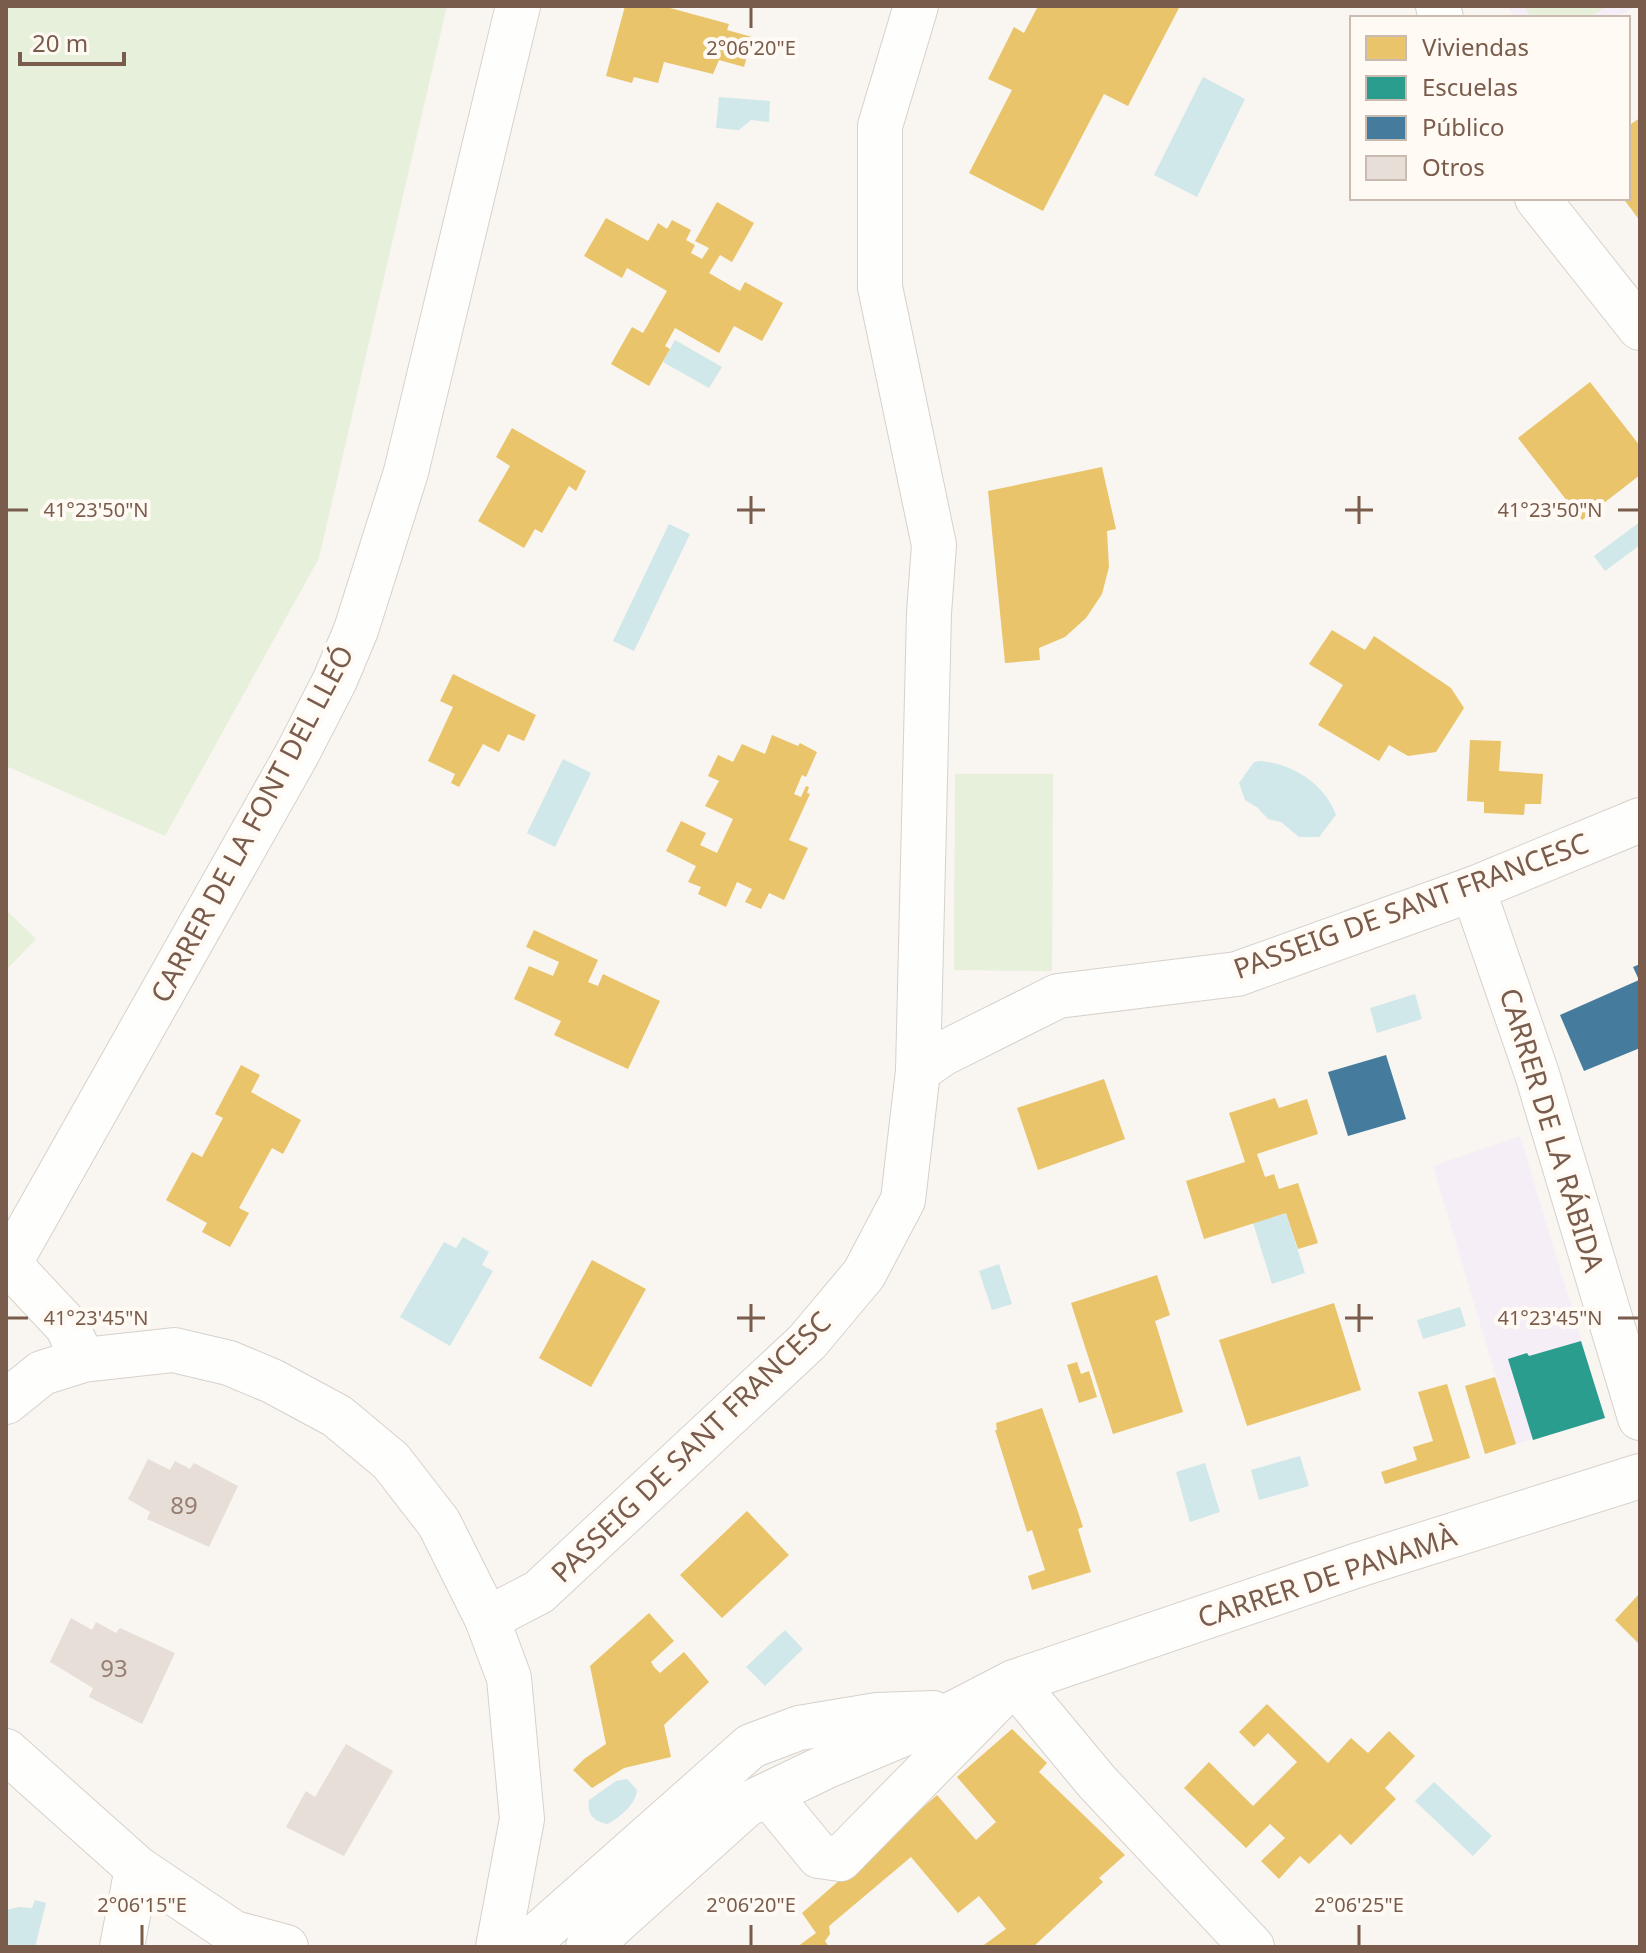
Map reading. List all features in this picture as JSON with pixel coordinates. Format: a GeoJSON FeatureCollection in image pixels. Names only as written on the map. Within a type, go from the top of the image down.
{"type":"FeatureCollection","features":[{"type":"Feature","properties":{"kind":"street","name":"CARRER DE LA FONT DEL LLEÓ"},"geometry":{"type":"LineString","coordinates":[[83,1360],[67,1326],[8,1263],[297,754],[335,680],[356,630],[406,472],[518,6]]}},
{"type":"Feature","properties":{"kind":"street"},"geometry":{"type":"LineString","coordinates":[[916,6],[880,126],[880,287],[934,545],[929,613],[918,1071]]}},
{"type":"Feature","properties":{"kind":"street"},"geometry":{"type":"LineString","coordinates":[[1539,200],[1640,328]]}},
{"type":"Feature","properties":{"kind":"street","name":"PASSEIG DE SANT FRANCESC"},"geometry":{"type":"LineString","coordinates":[[487,1619],[539,1592],[807,1342],[864,1274],[903,1200],[918,1071],[942,1054],[1058,996],[1237,974],[1473,889],[1640,820]]}},
{"type":"Feature","properties":{"kind":"street","name":"CARRER DE LA RÁBIDA"},"geometry":{"type":"LineString","coordinates":[[1473,889],[1537,1074],[1640,1418]]}},
{"type":"Feature","properties":{"kind":"street"},"geometry":{"type":"LineString","coordinates":[[6,1402],[42,1373],[83,1360],[174,1350],[229,1363],[272,1381],[337,1416],[391,1461],[439,1523],[487,1619],[509,1678],[522,1819],[498,1947]]}},
{"type":"Feature","properties":{"kind":"street","name":"CARRER DE PANAMÀ"},"geometry":{"type":"LineString","coordinates":[[588,1947],[746,1805],[827,1766],[895,1740],[1014,1682],[1355,1566],[1640,1476]]}},
{"type":"Feature","properties":{"kind":"street"},"geometry":{"type":"LineString","coordinates":[[1014,1682],[1097,1782],[1252,1947]]}},
{"type":"Feature","properties":{"kind":"street","name":"CARRER DE PANAMÀ"},"geometry":{"type":"LineString","coordinates":[[769,1795],[819,1856],[840,1859],[1014,1682]]}},
{"type":"Feature","properties":{"kind":"street","name":"CARRER DE PANAMÀ"},"geometry":{"type":"LineString","coordinates":[[524,1947],[751,1746],[799,1728],[830,1722],[877,1715],[956,1712]]}},
{"type":"Feature","properties":{"kind":"street"},"geometry":{"type":"LineString","coordinates":[[6,1751],[137,1868],[234,1933],[286,1947]]}},
{"type":"Feature","properties":{"kind":"street"},"geometry":{"type":"LineString","coordinates":[[122,1947],[137,1868]]}},
{"type":"Feature","properties":{"kind":"shaded area"},"geometry":{"type":"Polygon","coordinates":[[[1508,6],[1636,6],[1618,16],[1514,16],[1508,6]]]}},
{"type":"Feature","properties":{"kind":"shaded area"},"geometry":{"type":"Polygon","coordinates":[[[1520,1136],[1605,1418],[1516,1444],[1433,1166],[1520,1136]]]}},
{"type":"Feature","properties":{"kind":"green space"},"geometry":{"type":"Polygon","coordinates":[[[6,6],[447,6],[319,558],[165,836],[6,766],[6,6]]]}},
{"type":"Feature","properties":{"kind":"green space"},"geometry":{"type":"Polygon","coordinates":[[[1525,6],[1608,6],[1590,16],[1530,16],[1525,6]]]}},
{"type":"Feature","properties":{"kind":"green space"},"geometry":{"type":"Polygon","coordinates":[[[955,774],[1053,774],[1052,971],[954,970],[955,774]]]}},
{"type":"Feature","properties":{"kind":"green space"},"geometry":{"type":"Polygon","coordinates":[[[6,910],[36,939],[6,970],[6,910]]]}},
{"type":"Feature","properties":{"kind":"water"},"geometry":{"type":"Polygon","coordinates":[[[1203,77],[1245,99],[1197,197],[1154,175],[1203,77]]]}},
{"type":"Feature","properties":{"kind":"water"},"geometry":{"type":"Polygon","coordinates":[[[719,97],[770,101],[769,122],[751,120],[739,130],[716,128],[719,97]]]}},
{"type":"Feature","properties":{"kind":"water"},"geometry":{"type":"Polygon","coordinates":[[[675,340],[722,367],[709,388],[663,362],[675,340]]]}},
{"type":"Feature","properties":{"kind":"water"},"geometry":{"type":"Polygon","coordinates":[[[1640,522],[1640,545],[1605,571],[1594,556],[1640,522]]]}},
{"type":"Feature","properties":{"kind":"water"},"geometry":{"type":"Polygon","coordinates":[[[669,524],[690,534],[634,651],[613,641],[669,524]]]}},
{"type":"Feature","properties":{"kind":"water"},"geometry":{"type":"Polygon","coordinates":[[[563,759],[591,773],[555,847],[527,833],[563,759]]]}},
{"type":"Feature","properties":{"kind":"water"},"geometry":{"type":"Polygon","coordinates":[[[1261,761],[1296,771],[1324,794],[1336,815],[1319,837],[1299,837],[1281,822],[1268,819],[1245,800],[1239,783],[1254,762],[1261,761]]]}},
{"type":"Feature","properties":{"kind":"water"},"geometry":{"type":"Polygon","coordinates":[[[1415,994],[1422,1019],[1377,1033],[1370,1008],[1415,994]]]}},
{"type":"Feature","properties":{"kind":"water"},"geometry":{"type":"Polygon","coordinates":[[[1286,1213],[1305,1273],[1272,1284],[1253,1223],[1286,1213]]]}},
{"type":"Feature","properties":{"kind":"water"},"geometry":{"type":"Polygon","coordinates":[[[463,1237],[489,1252],[482,1265],[493,1271],[450,1346],[400,1317],[444,1242],[456,1248],[463,1237]]]}},
{"type":"Feature","properties":{"kind":"water"},"geometry":{"type":"Polygon","coordinates":[[[999,1264],[1012,1304],[992,1310],[979,1271],[999,1264]]]}},
{"type":"Feature","properties":{"kind":"water"},"geometry":{"type":"Polygon","coordinates":[[[1460,1307],[1466,1326],[1423,1339],[1417,1320],[1460,1307]]]}},
{"type":"Feature","properties":{"kind":"water"},"geometry":{"type":"Polygon","coordinates":[[[1300,1456],[1309,1486],[1259,1500],[1251,1470],[1300,1456]]]}},
{"type":"Feature","properties":{"kind":"water"},"geometry":{"type":"Polygon","coordinates":[[[1205,1463],[1220,1512],[1190,1522],[1176,1472],[1205,1463]]]}},
{"type":"Feature","properties":{"kind":"water"},"geometry":{"type":"Polygon","coordinates":[[[785,1630],[803,1649],[765,1686],[746,1667],[785,1630]]]}},
{"type":"Feature","properties":{"kind":"water"},"geometry":{"type":"Polygon","coordinates":[[[627,1779],[637,1790],[631,1805],[608,1824],[595,1819],[589,1810],[589,1800],[616,1781],[627,1779]]]}},
{"type":"Feature","properties":{"kind":"water"},"geometry":{"type":"Polygon","coordinates":[[[1434,1782],[1492,1836],[1473,1856],[1415,1801],[1434,1782]]]}},
{"type":"Feature","properties":{"kind":"water"},"geometry":{"type":"Polygon","coordinates":[[[35,1900],[46,1903],[35,1947],[6,1947],[6,1910],[32,1908],[35,1900]]]}},
{"type":"Feature","properties":{"kind":"building: Viviendas"},"geometry":{"type":"Polygon","coordinates":[[[625,6],[670,8],[729,24],[727,30],[752,37],[744,67],[719,60],[713,74],[664,62],[658,83],[634,77],[632,83],[606,76],[625,6]]]}},
{"type":"Feature","properties":{"kind":"building: Viviendas"},"geometry":{"type":"Polygon","coordinates":[[[1038,6],[1180,6],[1128,106],[1104,94],[1043,211],[969,173],[1012,90],[988,79],[1014,27],[1024,33],[1038,6]]]}},
{"type":"Feature","properties":{"kind":"building: Viviendas"},"geometry":{"type":"Polygon","coordinates":[[[1640,118],[1640,221],[1624,200],[1630,200],[1630,125],[1640,118]]]}},
{"type":"Feature","properties":{"kind":"building: Viviendas"},"geometry":{"type":"Polygon","coordinates":[[[717,202],[754,223],[732,262],[720,255],[709,273],[740,291],[745,282],[783,303],[762,341],[734,326],[719,353],[675,328],[665,346],[670,349],[649,386],[611,364],[632,327],[643,333],[667,291],[627,268],[622,278],[584,256],[606,218],[648,241],[658,223],[667,229],[672,220],[691,230],[686,240],[695,245],[691,253],[702,259],[709,248],[695,241],[717,202]]]}},
{"type":"Feature","properties":{"kind":"building: Viviendas"},"geometry":{"type":"Polygon","coordinates":[[[1590,382],[1640,446],[1640,475],[1582,520],[1518,438],[1590,382]]]}},
{"type":"Feature","properties":{"kind":"building: Viviendas"},"geometry":{"type":"Polygon","coordinates":[[[512,428],[586,471],[576,491],[569,486],[542,533],[535,529],[524,548],[478,521],[510,466],[496,457],[512,428]]]}},
{"type":"Feature","properties":{"kind":"building: Viviendas"},"geometry":{"type":"Polygon","coordinates":[[[1102,467],[1116,529],[1107,531],[1109,567],[1102,594],[1086,618],[1065,637],[1039,648],[1040,660],[1005,663],[988,491],[1102,467]]]}},
{"type":"Feature","properties":{"kind":"building: Viviendas"},"geometry":{"type":"Polygon","coordinates":[[[1332,630],[1365,650],[1374,636],[1451,688],[1464,708],[1436,752],[1408,756],[1389,745],[1379,761],[1318,725],[1343,685],[1309,664],[1332,630]]]}},
{"type":"Feature","properties":{"kind":"building: Viviendas"},"geometry":{"type":"Polygon","coordinates":[[[453,674],[536,715],[524,741],[508,734],[499,752],[483,744],[459,787],[451,783],[455,774],[428,761],[453,707],[440,701],[453,674]]]}},
{"type":"Feature","properties":{"kind":"building: Viviendas"},"geometry":{"type":"Polygon","coordinates":[[[772,735],[798,746],[800,743],[817,752],[794,794],[801,797],[806,786],[809,787],[807,793],[810,794],[789,840],[808,848],[784,900],[769,893],[761,909],[745,902],[752,889],[737,882],[726,907],[698,894],[701,887],[688,882],[696,866],[666,851],[681,821],[706,833],[700,845],[717,853],[733,819],[705,806],[719,781],[708,776],[718,755],[733,762],[742,744],[765,754],[772,735]]]}},
{"type":"Feature","properties":{"kind":"building: Viviendas"},"geometry":{"type":"Polygon","coordinates":[[[1470,740],[1501,741],[1499,771],[1543,774],[1541,804],[1525,804],[1524,815],[1484,813],[1484,802],[1467,801],[1470,740]]]}},
{"type":"Feature","properties":{"kind":"building: Viviendas"},"geometry":{"type":"Polygon","coordinates":[[[534,930],[598,960],[588,982],[598,986],[603,974],[660,1001],[628,1069],[554,1035],[561,1021],[514,999],[529,966],[553,976],[559,962],[526,947],[534,930]]]}},
{"type":"Feature","properties":{"kind":"building: Viviendas"},"geometry":{"type":"Polygon","coordinates":[[[241,1065],[260,1075],[251,1092],[301,1120],[283,1154],[272,1148],[239,1208],[249,1213],[230,1247],[202,1232],[207,1223],[166,1200],[192,1152],[202,1157],[223,1118],[215,1114],[241,1065]]]}},
{"type":"Feature","properties":{"kind":"building: Viviendas"},"geometry":{"type":"Polygon","coordinates":[[[1104,1079],[1125,1139],[1038,1170],[1017,1108],[1104,1079]]]}},
{"type":"Feature","properties":{"kind":"building: Viviendas"},"geometry":{"type":"Polygon","coordinates":[[[1275,1098],[1279,1108],[1307,1099],[1318,1134],[1257,1154],[1265,1177],[1274,1174],[1279,1189],[1298,1183],[1318,1243],[1298,1249],[1286,1213],[1204,1239],[1186,1181],[1245,1162],[1229,1113],[1275,1098]]]}},
{"type":"Feature","properties":{"kind":"building: Viviendas"},"geometry":{"type":"Polygon","coordinates":[[[592,1260],[646,1289],[591,1387],[539,1358],[592,1260]]]}},
{"type":"Feature","properties":{"kind":"building: Viviendas"},"geometry":{"type":"Polygon","coordinates":[[[1157,1275],[1170,1315],[1155,1321],[1183,1412],[1113,1434],[1071,1303],[1157,1275]]]}},
{"type":"Feature","properties":{"kind":"building: Viviendas"},"geometry":{"type":"Polygon","coordinates":[[[1334,1303],[1361,1390],[1247,1426],[1219,1340],[1334,1303]]]}},
{"type":"Feature","properties":{"kind":"building: Viviendas"},"geometry":{"type":"Polygon","coordinates":[[[1077,1362],[1081,1374],[1089,1371],[1097,1397],[1079,1403],[1067,1365],[1077,1362]]]}},
{"type":"Feature","properties":{"kind":"building: Viviendas"},"geometry":{"type":"Polygon","coordinates":[[[1495,1377],[1516,1444],[1485,1454],[1465,1386],[1495,1377]]]}},
{"type":"Feature","properties":{"kind":"building: Viviendas"},"geometry":{"type":"Polygon","coordinates":[[[1447,1384],[1470,1458],[1385,1484],[1381,1472],[1417,1460],[1413,1447],[1433,1441],[1418,1392],[1447,1384]]]}},
{"type":"Feature","properties":{"kind":"building: Viviendas"},"geometry":{"type":"Polygon","coordinates":[[[1042,1408],[1083,1527],[1078,1529],[1091,1572],[1032,1590],[1028,1576],[1045,1570],[1032,1530],[1027,1532],[995,1430],[996,1423],[1042,1408]]]}},
{"type":"Feature","properties":{"kind":"building: Viviendas"},"geometry":{"type":"Polygon","coordinates":[[[747,1511],[789,1555],[722,1618],[680,1575],[747,1511]]]}},
{"type":"Feature","properties":{"kind":"building: Viviendas"},"geometry":{"type":"Polygon","coordinates":[[[1640,1593],[1640,1645],[1615,1620],[1640,1593]]]}},
{"type":"Feature","properties":{"kind":"building: Viviendas"},"geometry":{"type":"Polygon","coordinates":[[[649,1613],[674,1641],[651,1662],[654,1667],[660,1673],[684,1652],[709,1682],[664,1725],[671,1757],[624,1768],[592,1788],[573,1770],[606,1744],[590,1666],[649,1613]]]}},
{"type":"Feature","properties":{"kind":"building: Viviendas"},"geometry":{"type":"Polygon","coordinates":[[[1267,1704],[1328,1763],[1351,1738],[1368,1753],[1389,1731],[1415,1756],[1385,1788],[1396,1799],[1351,1845],[1340,1834],[1309,1864],[1300,1856],[1279,1879],[1261,1861],[1285,1838],[1270,1824],[1246,1848],[1184,1788],[1209,1762],[1253,1806],[1297,1762],[1268,1733],[1254,1747],[1239,1732],[1267,1704]]]}},
{"type":"Feature","properties":{"kind":"building: Viviendas"},"geometry":{"type":"Polygon","coordinates":[[[1012,1729],[1047,1763],[1039,1772],[1125,1855],[1099,1878],[1103,1882],[1033,1947],[981,1947],[1006,1929],[979,1896],[958,1913],[911,1857],[829,1926],[830,1934],[825,1941],[829,1947],[797,1947],[816,1933],[802,1913],[937,1795],[976,1840],[996,1822],[957,1777],[1012,1729]]]}},
{"type":"Feature","properties":{"kind":"building: Escuelas"},"geometry":{"type":"Polygon","coordinates":[[[1581,1341],[1605,1418],[1533,1440],[1508,1359],[1581,1341]]]}},
{"type":"Feature","properties":{"kind":"building: Público"},"geometry":{"type":"Polygon","coordinates":[[[1640,964],[1640,1048],[1584,1071],[1560,1015],[1639,980],[1633,967],[1640,964]]]}},
{"type":"Feature","properties":{"kind":"building: Público"},"geometry":{"type":"Polygon","coordinates":[[[1386,1055],[1406,1119],[1348,1136],[1328,1072],[1386,1055]]]}},
{"type":"Feature","properties":{"kind":"building: Otros"},"geometry":{"type":"Polygon","coordinates":[[[148,1459],[170,1470],[175,1461],[190,1469],[194,1463],[238,1486],[209,1547],[147,1519],[150,1512],[128,1499],[148,1459]]]}},
{"type":"Feature","properties":{"kind":"building: Otros"},"geometry":{"type":"Polygon","coordinates":[[[71,1618],[92,1630],[96,1622],[116,1633],[120,1628],[175,1653],[142,1724],[89,1697],[93,1688],[50,1662],[71,1618]]]}},
{"type":"Feature","properties":{"kind":"building: Otros"},"geometry":{"type":"Polygon","coordinates":[[[346,1744],[393,1771],[344,1856],[286,1827],[306,1791],[315,1797],[346,1744]]]}}]}
